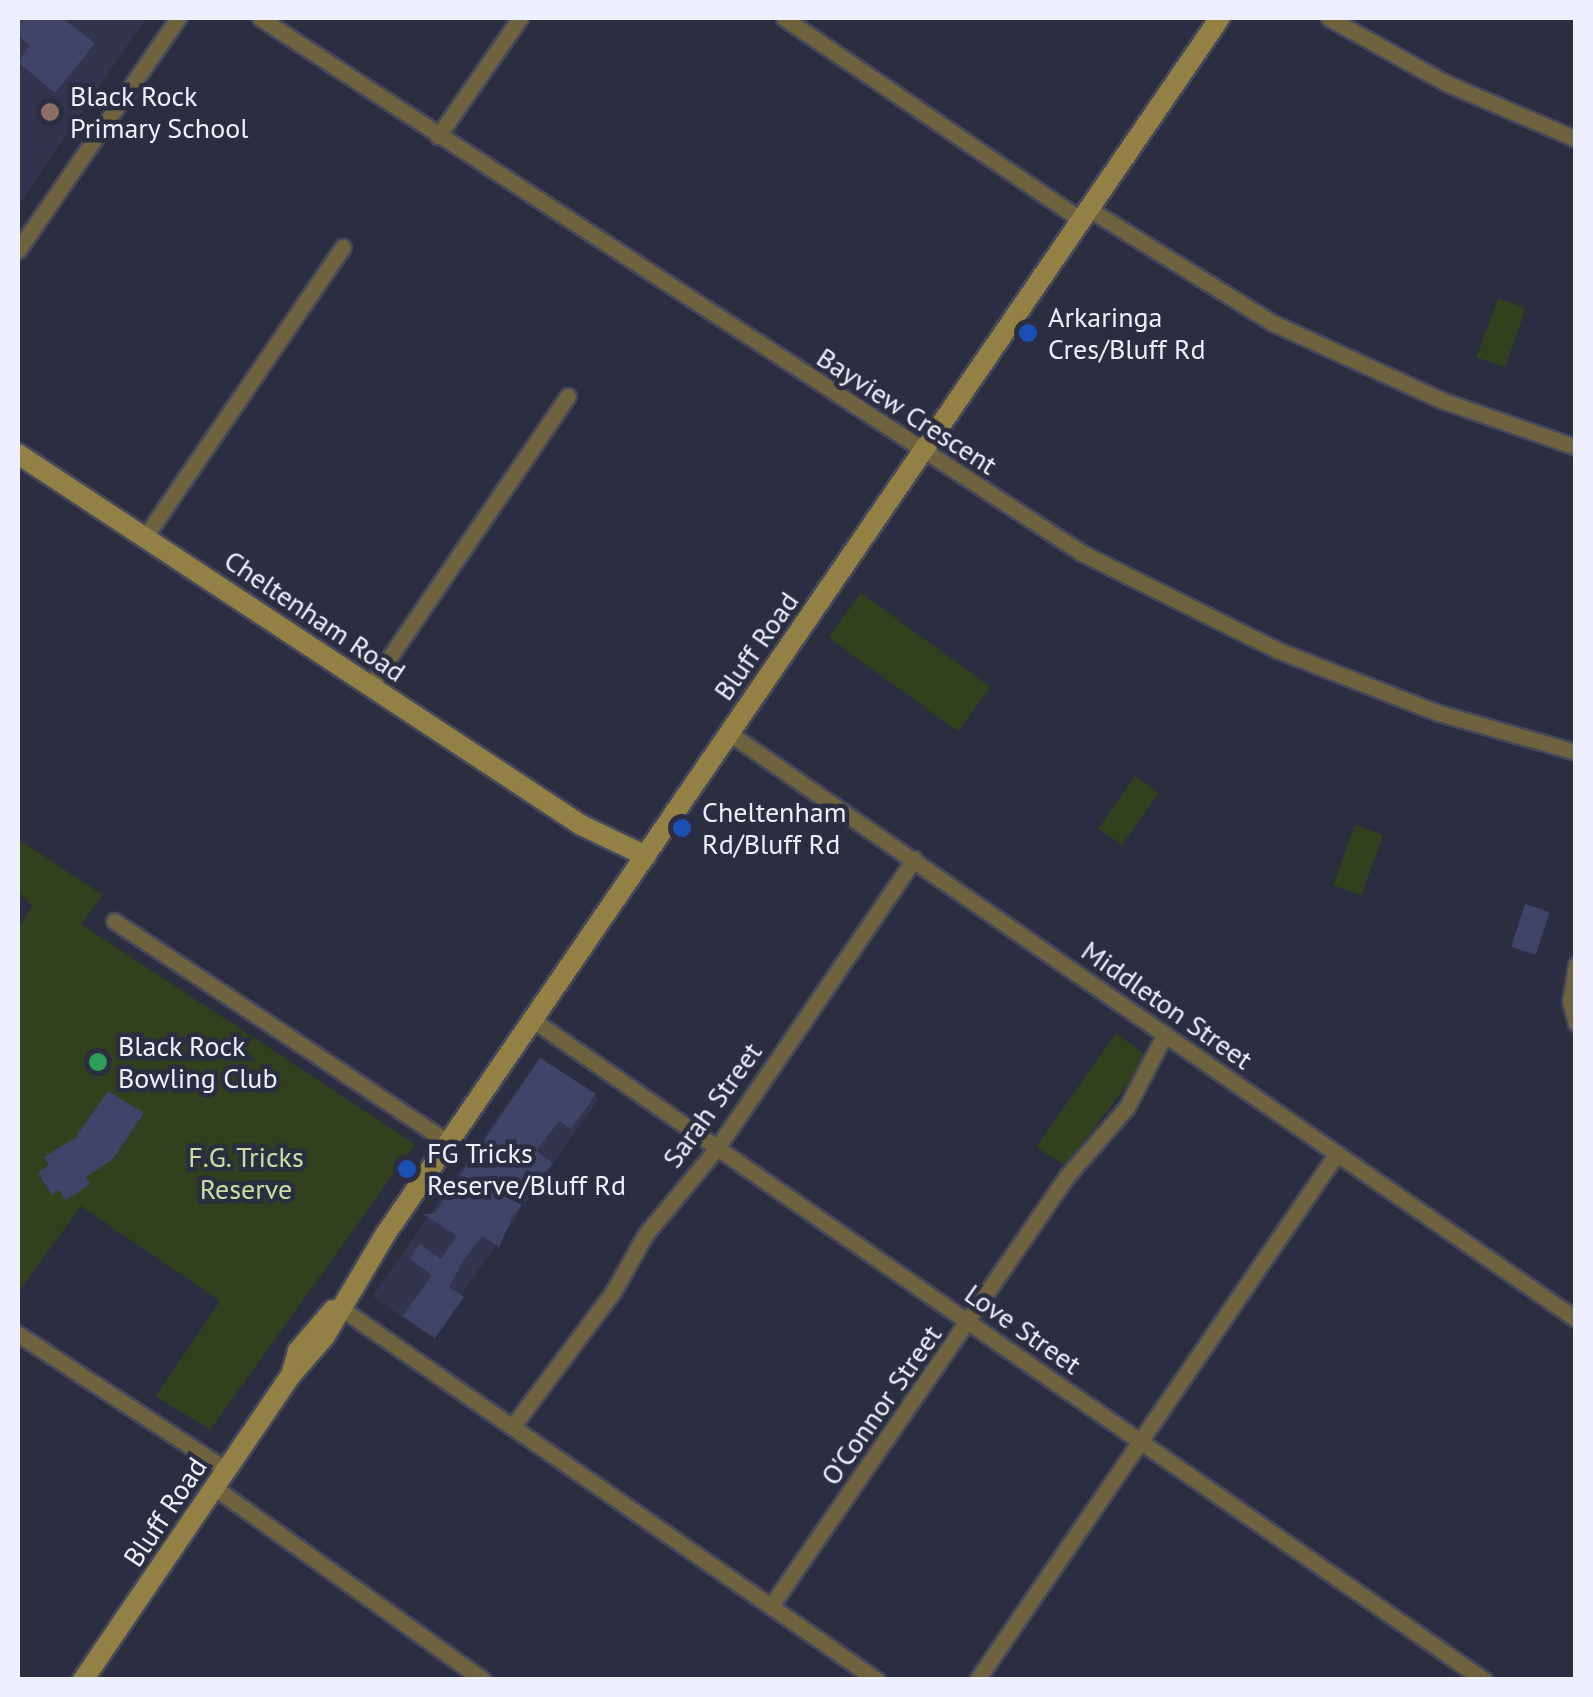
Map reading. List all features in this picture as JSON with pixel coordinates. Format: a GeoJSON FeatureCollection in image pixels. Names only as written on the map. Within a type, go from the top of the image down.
{"type":"FeatureCollection","features":[{"type":"Feature","properties":{"kind":"main road","name":"Bluff Road"},"geometry":{"type":"LineString","coordinates":[[83,1680],[291,1376],[298,1350],[338,1306],[1220,18]]}},
{"type":"Feature","properties":{"kind":"main road","name":"Cheltenham Road"},"geometry":{"type":"LineString","coordinates":[[18,454],[640,864]]}},
{"type":"Feature","properties":{"kind":"street"},"geometry":{"type":"LineString","coordinates":[[18,250],[178,18]]}},
{"type":"Feature","properties":{"kind":"street","name":"Bayview Crescent"},"geometry":{"type":"LineString","coordinates":[[260,18],[922,453],[1082,552],[1277,650],[1439,713],[1576,752]]}},
{"type":"Feature","properties":{"kind":"street"},"geometry":{"type":"LineString","coordinates":[[438,136],[520,18]]}},
{"type":"Feature","properties":{"kind":"street"},"geometry":{"type":"LineString","coordinates":[[784,18],[1085,214],[1308,340],[1441,400],[1576,447]]}},
{"type":"Feature","properties":{"kind":"street"},"geometry":{"type":"LineString","coordinates":[[1329,18],[1446,83],[1576,139]]}},
{"type":"Feature","properties":{"kind":"street"},"geometry":{"type":"LineString","coordinates":[[145,537],[343,247]]}},
{"type":"Feature","properties":{"kind":"street"},"geometry":{"type":"LineString","coordinates":[[370,686],[568,396]]}},
{"type":"Feature","properties":{"kind":"street","name":"Middleton Street"},"geometry":{"type":"LineString","coordinates":[[729,733],[1576,1319]]}},
{"type":"Feature","properties":{"kind":"street","name":"Sarah Street"},"geometry":{"type":"LineString","coordinates":[[512,1427],[613,1292],[645,1235],[717,1148],[914,859]]}},
{"type":"Feature","properties":{"kind":"street"},"geometry":{"type":"LineString","coordinates":[[114,921],[448,1142]]}},
{"type":"Feature","properties":{"kind":"street"},"geometry":{"type":"LineString","coordinates":[[1576,965],[1570,1001],[1576,1023]]}},
{"type":"Feature","properties":{"kind":"street","name":"Love Street"},"geometry":{"type":"LineString","coordinates":[[533,1020],[1484,1680]]}},
{"type":"Feature","properties":{"kind":"street","name":"O'Connor Street"},"geometry":{"type":"LineString","coordinates":[[771,1606],[970,1323],[1067,1176],[1126,1107],[1164,1034]]}},
{"type":"Feature","properties":{"kind":"street"},"geometry":{"type":"LineString","coordinates":[[977,1680],[1337,1152]]}},
{"type":"Feature","properties":{"kind":"street"},"geometry":{"type":"LineString","coordinates":[[338,1306],[877,1680]]}},
{"type":"Feature","properties":{"kind":"street"},"geometry":{"type":"LineString","coordinates":[[19,1337],[221,1479],[483,1680]]}},
{"type":"Feature","properties":{"kind":"shaded area","name":"Black Rock Primary School"},"geometry":{"type":"Polygon","coordinates":[[[18,18],[146,18],[18,206],[18,18]]]}},
{"type":"Feature","properties":{"kind":"shaded area"},"geometry":{"type":"Polygon","coordinates":[[[540,1057],[599,1098],[431,1337],[373,1296],[540,1057]]]}},
{"type":"Feature","properties":{"kind":"green space"},"geometry":{"type":"Polygon","coordinates":[[[1498,298],[1526,308],[1505,367],[1476,357],[1498,298]]]}},
{"type":"Feature","properties":{"kind":"green space"},"geometry":{"type":"Polygon","coordinates":[[[861,593],[990,687],[958,732],[829,637],[861,593]]]}},
{"type":"Feature","properties":{"kind":"green space"},"geometry":{"type":"Polygon","coordinates":[[[1135,776],[1159,793],[1122,845],[1098,828],[1135,776]]]}},
{"type":"Feature","properties":{"kind":"green space"},"geometry":{"type":"Polygon","coordinates":[[[1355,825],[1383,835],[1361,895],[1333,885],[1355,825]]]}},
{"type":"Feature","properties":{"kind":"green space","name":"F.G. Tricks Reserve"},"geometry":{"type":"Polygon","coordinates":[[[18,839],[103,895],[81,924],[415,1144],[210,1430],[156,1396],[220,1301],[81,1206],[18,1293],[18,928],[32,906],[18,891],[18,839]]]}},
{"type":"Feature","properties":{"kind":"green space"},"geometry":{"type":"Polygon","coordinates":[[[1116,1033],[1143,1053],[1139,1069],[1066,1166],[1036,1147],[1116,1033]]]}},
{"type":"Feature","properties":{"kind":"building"},"geometry":{"type":"Polygon","coordinates":[[[18,18],[62,18],[95,43],[55,93],[18,62],[30,45],[18,36],[18,18]]]}},
{"type":"Feature","properties":{"kind":"building"},"geometry":{"type":"Polygon","coordinates":[[[1525,904],[1550,912],[1536,955],[1511,947],[1525,904]]]}},
{"type":"Feature","properties":{"kind":"building"},"geometry":{"type":"Polygon","coordinates":[[[540,1058],[596,1094],[571,1129],[559,1121],[536,1151],[553,1163],[513,1216],[499,1247],[482,1236],[464,1260],[449,1287],[464,1297],[435,1338],[403,1316],[432,1275],[410,1259],[420,1244],[441,1259],[457,1236],[423,1214],[434,1214],[540,1058]]]}},
{"type":"Feature","properties":{"kind":"building"},"geometry":{"type":"Polygon","coordinates":[[[108,1091],[144,1113],[113,1159],[86,1177],[90,1184],[66,1200],[59,1190],[52,1195],[38,1173],[49,1165],[44,1157],[75,1138],[108,1091]]]}},
{"type":"Feature","properties":{"kind":"place","name":"Black Rock Primary School"},"geometry":{"type":"Point","coordinates":[50,112]}},
{"type":"Feature","properties":{"kind":"place","name":"Arkaringa Cres/Bluff Rd"},"geometry":{"type":"Point","coordinates":[1028,333]}},
{"type":"Feature","properties":{"kind":"place","name":"Cheltenham Rd/Bluff Rd"},"geometry":{"type":"Point","coordinates":[682,828]}},
{"type":"Feature","properties":{"kind":"place","name":"Black Rock Bowling Club"},"geometry":{"type":"Point","coordinates":[98,1062]}},
{"type":"Feature","properties":{"kind":"place","name":"FG Tricks Reserve/Bluff Rd"},"geometry":{"type":"Point","coordinates":[407,1169]}}]}
